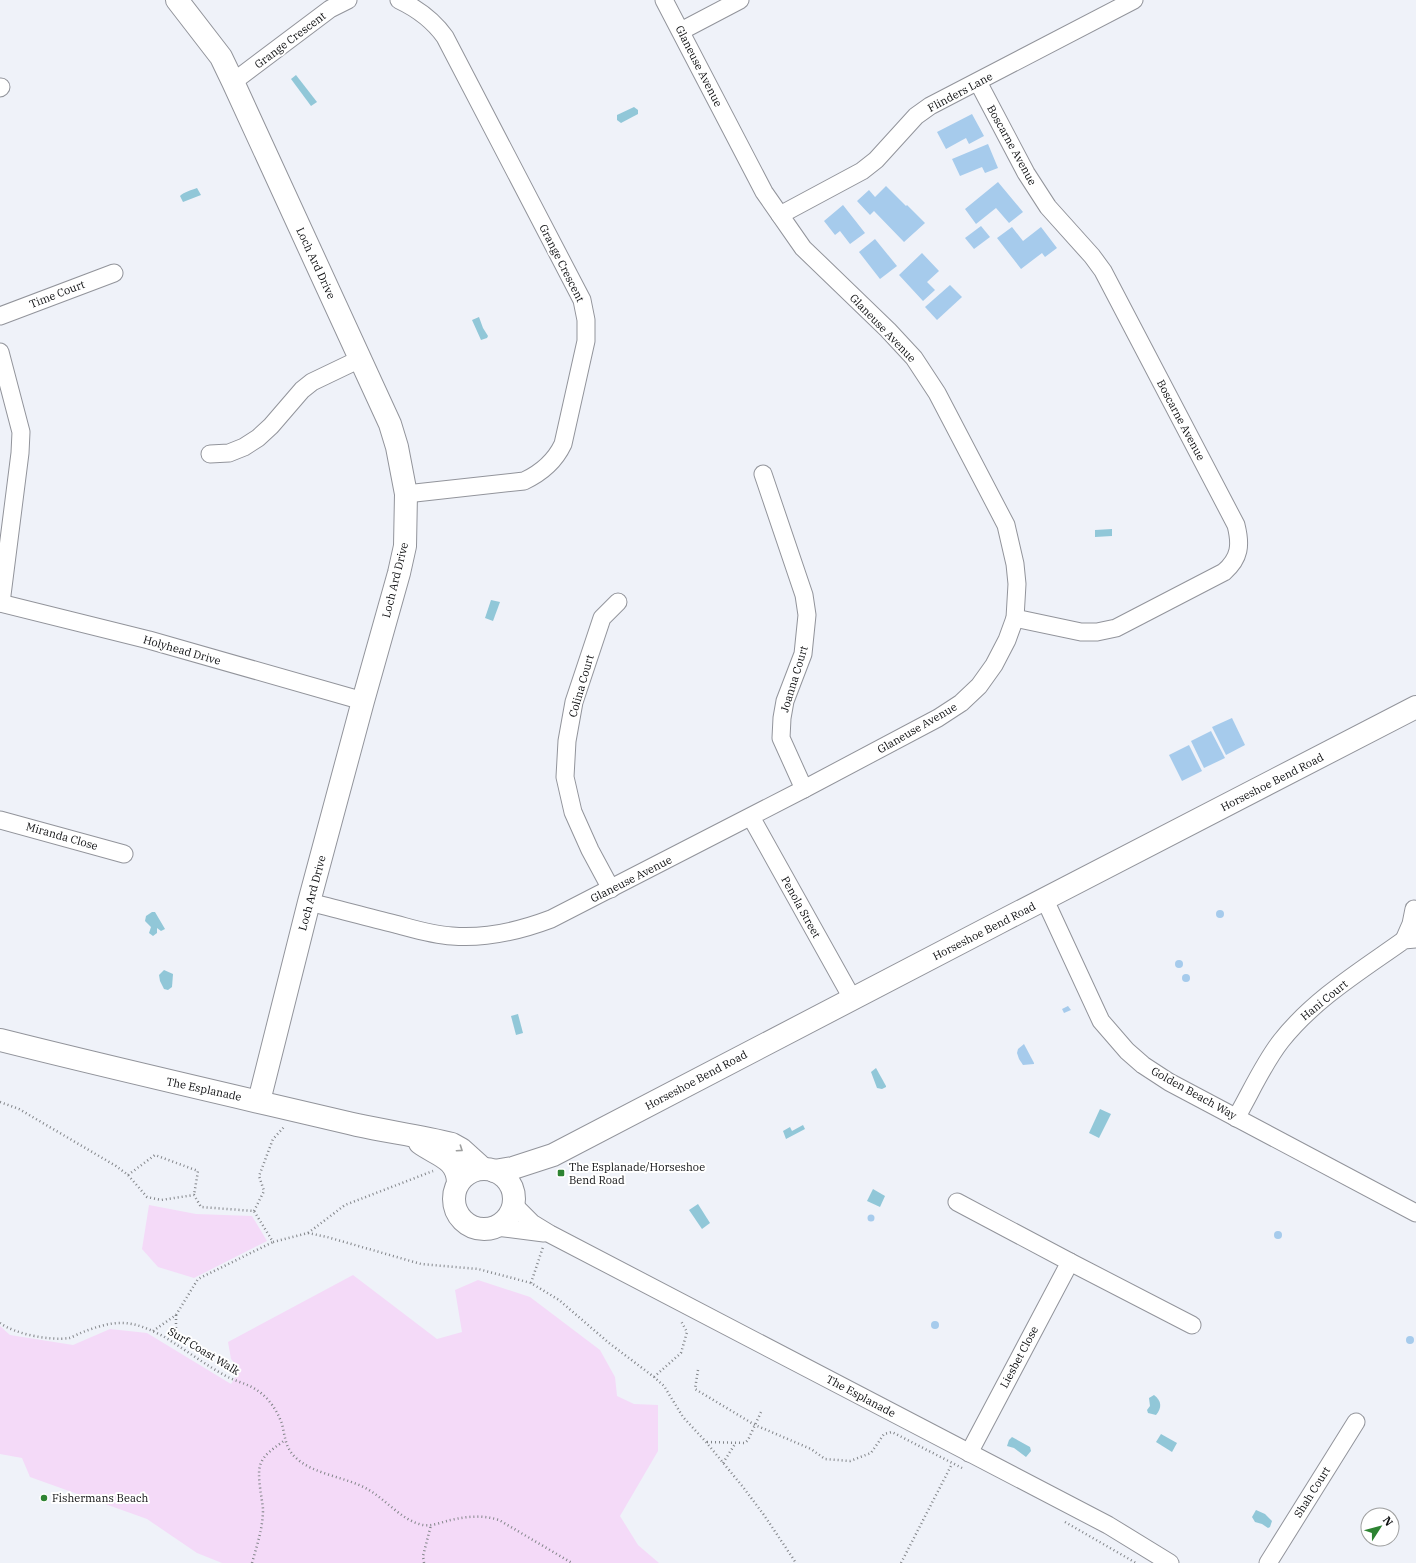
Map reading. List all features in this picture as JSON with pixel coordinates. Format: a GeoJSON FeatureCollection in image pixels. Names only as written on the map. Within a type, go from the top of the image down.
{"type":"FeatureCollection","features":[{"type":"Feature","properties":{"kind":"street","name":"Loch Ard Drive"},"geometry":{"type":"LineString","coordinates":[[177,0],[221,58],[233,82],[390,424],[397,447],[406,494],[405,546],[399,573],[309,902],[259,1101]]}},
{"type":"Feature","properties":{"kind":"street","name":"Grange Crescent"},"geometry":{"type":"LineString","coordinates":[[233,82],[330,9],[348,0]]}},
{"type":"Feature","properties":{"kind":"street","name":"Grange Crescent"},"geometry":{"type":"LineString","coordinates":[[399,0],[408,4],[430,19],[445,37],[582,300],[585,310],[587,332],[563,444],[555,457],[542,470],[533,477],[524,481],[406,494]]}},
{"type":"Feature","properties":{"kind":"street","name":"Glaneuse Avenue"},"geometry":{"type":"LineString","coordinates":[[309,902],[426,932],[452,936],[480,936],[507,933],[534,926],[611,889],[751,817],[938,718],[961,703],[980,686],[994,665],[1007,640],[1015,618],[1017,584],[1015,564],[1006,525],[937,393],[914,358],[888,330],[803,248],[764,192],[664,0]]}},
{"type":"Feature","properties":{"kind":"street"},"geometry":{"type":"LineString","coordinates":[[681,31],[740,0]]}},
{"type":"Feature","properties":{"kind":"street","name":"Flinders Lane"},"geometry":{"type":"LineString","coordinates":[[780,215],[862,171],[876,160],[916,116],[930,106],[1134,0]]}},
{"type":"Feature","properties":{"kind":"street","name":"Boscarne Avenue"},"geometry":{"type":"LineString","coordinates":[[978,82],[1026,173],[1048,207],[1092,256],[1103,271],[1236,525],[1240,540],[1238,552],[1232,565],[1224,572],[1116,628],[1097,632],[1081,632],[1015,618]]}},
{"type":"Feature","properties":{"kind":"street","name":"Time Court"},"geometry":{"type":"LineString","coordinates":[[0,316],[114,273]]}},
{"type":"Feature","properties":{"kind":"street"},"geometry":{"type":"LineString","coordinates":[[0,352],[21,432],[20,453],[1,603]]}},
{"type":"Feature","properties":{"kind":"street"},"geometry":{"type":"LineString","coordinates":[[210,454],[229,453],[244,447],[258,438],[271,426],[302,390],[312,382],[360,359]]}},
{"type":"Feature","properties":{"kind":"street","name":"Joanna Court"},"geometry":{"type":"LineString","coordinates":[[763,474],[804,595],[807,615],[804,654],[785,701],[781,738],[804,789]]}},
{"type":"Feature","properties":{"kind":"street","name":"Colina Court"},"geometry":{"type":"LineString","coordinates":[[611,889],[590,850],[573,812],[566,777],[567,742],[574,702],[602,618],[618,602]]}},
{"type":"Feature","properties":{"kind":"street","name":"Holyhead Drive"},"geometry":{"type":"LineString","coordinates":[[1,603],[149,640],[363,701]]}},
{"type":"Feature","properties":{"kind":"street","name":"Horseshoe Bend Road"},"geometry":{"type":"LineString","coordinates":[[488,1170],[506,1170],[524,1166],[553,1155],[852,998],[1045,900],[1416,707]]}},
{"type":"Feature","properties":{"kind":"street","name":"Penola Street"},"geometry":{"type":"LineString","coordinates":[[751,817],[852,998]]}},
{"type":"Feature","properties":{"kind":"street","name":"Miranda Close"},"geometry":{"type":"LineString","coordinates":[[0,820],[124,854]]}},
{"type":"Feature","properties":{"kind":"street","name":"Golden Beach Way"},"geometry":{"type":"LineString","coordinates":[[1045,900],[1101,1021],[1112,1035],[1143,1065],[1169,1082],[1416,1213]]}},
{"type":"Feature","properties":{"kind":"street","name":"Hani Court"},"geometry":{"type":"LineString","coordinates":[[1236,1118],[1269,1059],[1281,1041],[1313,1006],[1410,939],[1414,909]]}},
{"type":"Feature","properties":{"kind":"street","name":"The Esplanade"},"geometry":{"type":"LineString","coordinates":[[0,1040],[152,1078],[191,1085],[409,1136],[452,1144],[461,1149],[488,1170]]}},
{"type":"Feature","properties":{"kind":"street","name":"The Esplanade"},"geometry":{"type":"LineString","coordinates":[[409,1136],[450,1162]]}},
{"type":"Feature","properties":{"kind":"street","name":"Horseshoe Bend Road"},"geometry":{"type":"LineString","coordinates":[[513,1197],[524,1178],[553,1155]]}},
{"type":"Feature","properties":{"kind":"street"},"geometry":{"type":"LineString","coordinates":[[450,1162],[458,1175],[458,1183],[454,1201],[463,1220],[471,1226],[481,1229],[496,1227],[511,1213],[513,1197],[502,1176],[488,1170],[474,1170],[463,1176],[458,1183]]}},
{"type":"Feature","properties":{"kind":"street","name":"The Esplanade"},"geometry":{"type":"LineString","coordinates":[[513,1197],[546,1241]]}},
{"type":"Feature","properties":{"kind":"street"},"geometry":{"type":"LineString","coordinates":[[957,1202],[1192,1325]]}},
{"type":"Feature","properties":{"kind":"street","name":"The Esplanade"},"geometry":{"type":"LineString","coordinates":[[496,1227],[536,1231],[546,1241],[969,1453],[1108,1525],[1170,1563]]}},
{"type":"Feature","properties":{"kind":"street","name":"Liesbet Close"},"geometry":{"type":"LineString","coordinates":[[969,1453],[1070,1262]]}},
{"type":"Feature","properties":{"kind":"street","name":"Shah Court"},"geometry":{"type":"LineString","coordinates":[[1268,1563],[1356,1422]]}},
{"type":"Feature","properties":{"kind":"path"},"geometry":{"type":"LineString","coordinates":[[0,1102],[19,1109],[116,1166],[128,1175],[147,1197],[161,1200],[194,1195]]}},
{"type":"Feature","properties":{"kind":"path"},"geometry":{"type":"LineString","coordinates":[[254,1211],[264,1191],[259,1176],[269,1148],[273,1139],[284,1127],[292,1109]]}},
{"type":"Feature","properties":{"kind":"path"},"geometry":{"type":"LineString","coordinates":[[128,1175],[155,1155],[198,1171],[194,1195],[200,1207],[254,1211]]}},
{"type":"Feature","properties":{"kind":"path"},"geometry":{"type":"LineString","coordinates":[[308,1234],[345,1205],[444,1166],[450,1162]]}},
{"type":"Feature","properties":{"kind":"path"},"geometry":{"type":"LineString","coordinates":[[254,1211],[272,1242]]}},
{"type":"Feature","properties":{"kind":"path"},"geometry":{"type":"LineString","coordinates":[[153,1331],[176,1315],[198,1279],[272,1242],[308,1234],[327,1237],[421,1264],[478,1269],[531,1283],[559,1300],[609,1343],[654,1376],[664,1386],[683,1416],[706,1442],[764,1515],[796,1563]]}},
{"type":"Feature","properties":{"kind":"path"},"geometry":{"type":"LineString","coordinates":[[531,1283],[546,1241]]}},
{"type":"Feature","properties":{"kind":"path"},"geometry":{"type":"LineString","coordinates":[[546,1241],[550,1252]]}},
{"type":"Feature","properties":{"kind":"path"},"geometry":{"type":"LineString","coordinates":[[176,1315],[176,1344]]}},
{"type":"Feature","properties":{"kind":"path"},"geometry":{"type":"LineString","coordinates":[[654,1376],[681,1353],[687,1332],[682,1322],[676,1318]]}},
{"type":"Feature","properties":{"kind":"path","name":"Surf Coast Walk"},"geometry":{"type":"LineString","coordinates":[[0,1324],[24,1333],[55,1338],[70,1338],[99,1326],[118,1323],[125,1323],[153,1331],[226,1376],[261,1393],[269,1401],[277,1413],[282,1424],[288,1449],[296,1458],[315,1469],[356,1483],[370,1490],[410,1520],[418,1524],[431,1525],[464,1518],[486,1516],[499,1520],[572,1563]]}},
{"type":"Feature","properties":{"kind":"path"},"geometry":{"type":"LineString","coordinates":[[698,1370],[695,1389],[755,1425],[811,1449],[825,1459],[850,1461],[870,1453],[884,1434],[892,1432],[952,1464],[901,1563]]}},
{"type":"Feature","properties":{"kind":"path"},"geometry":{"type":"LineString","coordinates":[[706,1442],[734,1444],[745,1443],[748,1440],[762,1410]]}},
{"type":"Feature","properties":{"kind":"path"},"geometry":{"type":"LineString","coordinates":[[252,1563],[262,1527],[263,1508],[260,1486],[260,1464],[269,1451],[285,1440]]}},
{"type":"Feature","properties":{"kind":"path"},"geometry":{"type":"LineString","coordinates":[[723,1463],[734,1444]]}},
{"type":"Feature","properties":{"kind":"path"},"geometry":{"type":"LineString","coordinates":[[424,1563],[423,1556],[431,1525]]}},
{"type":"Feature","properties":{"kind":"shaded area"},"geometry":{"type":"Polygon","coordinates":[[[149,1205],[196,1214],[252,1216],[267,1241],[194,1278],[158,1267],[142,1249],[149,1205]]]}},
{"type":"Feature","properties":{"kind":"shaded area"},"geometry":{"type":"Polygon","coordinates":[[[353,1275],[437,1339],[462,1332],[455,1290],[478,1280],[530,1297],[600,1350],[615,1377],[617,1396],[634,1404],[658,1405],[658,1451],[620,1516],[638,1545],[659,1563],[222,1563],[197,1553],[147,1519],[30,1477],[22,1458],[0,1454],[0,1326],[10,1335],[73,1345],[110,1329],[147,1333],[231,1384],[240,1370],[231,1359],[228,1342],[353,1275]]]}},
{"type":"Feature","properties":{"kind":"water"},"geometry":{"type":"Polygon","coordinates":[[[296,75],[317,102],[311,106],[291,79],[296,75]]]}},
{"type":"Feature","properties":{"kind":"water"},"geometry":{"type":"Polygon","coordinates":[[[634,107],[638,110],[638,114],[621,123],[617,120],[617,115],[634,107]]]}},
{"type":"Feature","properties":{"kind":"water"},"geometry":{"type":"Polygon","coordinates":[[[197,188],[201,195],[183,202],[180,196],[197,188]]]}},
{"type":"Feature","properties":{"kind":"water"},"geometry":{"type":"Polygon","coordinates":[[[479,317],[488,336],[487,338],[481,340],[472,320],[479,317]]]}},
{"type":"Feature","properties":{"kind":"water"},"geometry":{"type":"Polygon","coordinates":[[[1112,529],[1112,536],[1095,537],[1095,530],[1112,529]]]}},
{"type":"Feature","properties":{"kind":"water"},"geometry":{"type":"Polygon","coordinates":[[[491,600],[500,602],[493,621],[485,618],[491,600]]]}},
{"type":"Feature","properties":{"kind":"water"},"geometry":{"type":"Polygon","coordinates":[[[152,912],[155,912],[165,929],[161,931],[157,928],[157,933],[153,936],[149,933],[151,927],[145,921],[146,916],[152,912]]]}},
{"type":"Feature","properties":{"kind":"water"},"geometry":{"type":"Polygon","coordinates":[[[164,970],[173,974],[172,987],[168,990],[164,989],[160,981],[159,975],[164,970]]]}},
{"type":"Feature","properties":{"kind":"water"},"geometry":{"type":"Polygon","coordinates":[[[518,1014],[523,1033],[516,1035],[511,1016],[518,1014]]]}},
{"type":"Feature","properties":{"kind":"water"},"geometry":{"type":"Polygon","coordinates":[[[876,1068],[886,1086],[882,1089],[877,1088],[871,1072],[876,1068]]]}},
{"type":"Feature","properties":{"kind":"water"},"geometry":{"type":"Polygon","coordinates":[[[1100,1109],[1111,1114],[1099,1138],[1089,1133],[1100,1109]]]}},
{"type":"Feature","properties":{"kind":"water"},"geometry":{"type":"Polygon","coordinates":[[[803,1125],[805,1129],[786,1139],[783,1131],[790,1127],[792,1131],[803,1125]]]}},
{"type":"Feature","properties":{"kind":"water"},"geometry":{"type":"Polygon","coordinates":[[[873,1189],[885,1196],[880,1207],[867,1201],[873,1189]]]}},
{"type":"Feature","properties":{"kind":"water"},"geometry":{"type":"Polygon","coordinates":[[[698,1204],[710,1223],[702,1229],[689,1210],[698,1204]]]}},
{"type":"Feature","properties":{"kind":"water"},"geometry":{"type":"Polygon","coordinates":[[[1154,1395],[1160,1402],[1160,1407],[1156,1415],[1148,1413],[1147,1410],[1150,1406],[1149,1398],[1154,1395]]]}},
{"type":"Feature","properties":{"kind":"water"},"geometry":{"type":"Polygon","coordinates":[[[1161,1434],[1177,1443],[1172,1452],[1156,1442],[1161,1434]]]}},
{"type":"Feature","properties":{"kind":"water"},"geometry":{"type":"Polygon","coordinates":[[[1012,1437],[1030,1447],[1031,1451],[1026,1457],[1014,1448],[1007,1446],[1012,1437]]]}},
{"type":"Feature","properties":{"kind":"water"},"geometry":{"type":"Polygon","coordinates":[[[1256,1510],[1265,1514],[1272,1521],[1270,1527],[1268,1528],[1255,1522],[1252,1517],[1256,1510]]]}},
{"type":"Feature","properties":{"kind":"building"},"geometry":{"type":"Polygon","coordinates":[[[972,114],[984,136],[969,144],[966,138],[946,149],[937,132],[972,114]]]}},
{"type":"Feature","properties":{"kind":"building"},"geometry":{"type":"Polygon","coordinates":[[[988,144],[998,168],[985,173],[982,167],[960,176],[952,159],[988,144]]]}},
{"type":"Feature","properties":{"kind":"building"},"geometry":{"type":"Polygon","coordinates":[[[998,182],[1023,212],[1009,223],[996,208],[976,224],[965,209],[998,182]]]}},
{"type":"Feature","properties":{"kind":"building"},"geometry":{"type":"Polygon","coordinates":[[[886,186],[925,223],[904,242],[874,211],[870,215],[857,201],[869,190],[875,197],[886,186]]]}},
{"type":"Feature","properties":{"kind":"building"},"geometry":{"type":"Polygon","coordinates":[[[843,205],[865,233],[850,244],[840,231],[835,235],[824,221],[843,205]]]}},
{"type":"Feature","properties":{"kind":"building"},"geometry":{"type":"Polygon","coordinates":[[[981,226],[990,237],[974,249],[965,238],[981,226]]]}},
{"type":"Feature","properties":{"kind":"building"},"geometry":{"type":"Polygon","coordinates":[[[1012,227],[1023,241],[1041,227],[1057,248],[1045,257],[1042,253],[1021,269],[997,238],[1012,227]]]}},
{"type":"Feature","properties":{"kind":"building"},"geometry":{"type":"Polygon","coordinates":[[[875,239],[897,266],[880,279],[859,252],[875,239]]]}},
{"type":"Feature","properties":{"kind":"building"},"geometry":{"type":"Polygon","coordinates":[[[922,253],[939,271],[927,282],[935,290],[923,301],[899,275],[922,253]]]}},
{"type":"Feature","properties":{"kind":"building"},"geometry":{"type":"Polygon","coordinates":[[[950,285],[962,297],[937,320],[925,307],[950,285]]]}},
{"type":"Feature","properties":{"kind":"building"},"geometry":{"type":"Polygon","coordinates":[[[1232,718],[1245,745],[1226,755],[1212,727],[1232,718]]]}},
{"type":"Feature","properties":{"kind":"building"},"geometry":{"type":"Polygon","coordinates":[[[1211,731],[1225,758],[1204,768],[1191,741],[1211,731]]]}},
{"type":"Feature","properties":{"kind":"building"},"geometry":{"type":"Polygon","coordinates":[[[1189,745],[1202,771],[1182,781],[1169,755],[1189,745]]]}},
{"type":"Feature","properties":{"kind":"building"},"geometry":{"type":"Polygon","coordinates":[[[1218,910],[1222,910],[1224,914],[1222,918],[1218,918],[1216,916],[1216,912],[1218,910]]]}},
{"type":"Feature","properties":{"kind":"building"},"geometry":{"type":"Polygon","coordinates":[[[1177,960],[1181,960],[1183,964],[1181,968],[1177,968],[1175,966],[1175,962],[1177,960]]]}},
{"type":"Feature","properties":{"kind":"building"},"geometry":{"type":"Polygon","coordinates":[[[1184,974],[1188,974],[1190,978],[1188,982],[1184,982],[1182,980],[1182,976],[1184,974]]]}},
{"type":"Feature","properties":{"kind":"building"},"geometry":{"type":"Polygon","coordinates":[[[1068,1006],[1071,1010],[1064,1013],[1062,1009],[1068,1006]]]}},
{"type":"Feature","properties":{"kind":"building"},"geometry":{"type":"Polygon","coordinates":[[[1024,1044],[1034,1064],[1023,1065],[1019,1059],[1017,1053],[1018,1049],[1024,1044]]]}},
{"type":"Feature","properties":{"kind":"building"},"geometry":{"type":"Polygon","coordinates":[[[871,1214],[874,1215],[874,1221],[871,1222],[868,1221],[867,1218],[868,1215],[871,1214]]]}},
{"type":"Feature","properties":{"kind":"building"},"geometry":{"type":"Polygon","coordinates":[[[1276,1231],[1280,1231],[1282,1235],[1280,1239],[1276,1239],[1274,1237],[1274,1233],[1276,1231]]]}},
{"type":"Feature","properties":{"kind":"building"},"geometry":{"type":"Polygon","coordinates":[[[933,1321],[937,1321],[939,1325],[937,1329],[933,1329],[931,1327],[931,1323],[933,1321]]]}},
{"type":"Feature","properties":{"kind":"building"},"geometry":{"type":"Polygon","coordinates":[[[1408,1336],[1412,1336],[1414,1340],[1412,1344],[1408,1344],[1406,1342],[1406,1338],[1408,1336]]]}},
{"type":"Feature","properties":{"kind":"place","name":"The Esplanade/Horseshoe Bend Road"},"geometry":{"type":"Point","coordinates":[561,1173]}},
{"type":"Feature","properties":{"kind":"place","name":"Fishermans Beach"},"geometry":{"type":"Point","coordinates":[44,1498]}}]}
